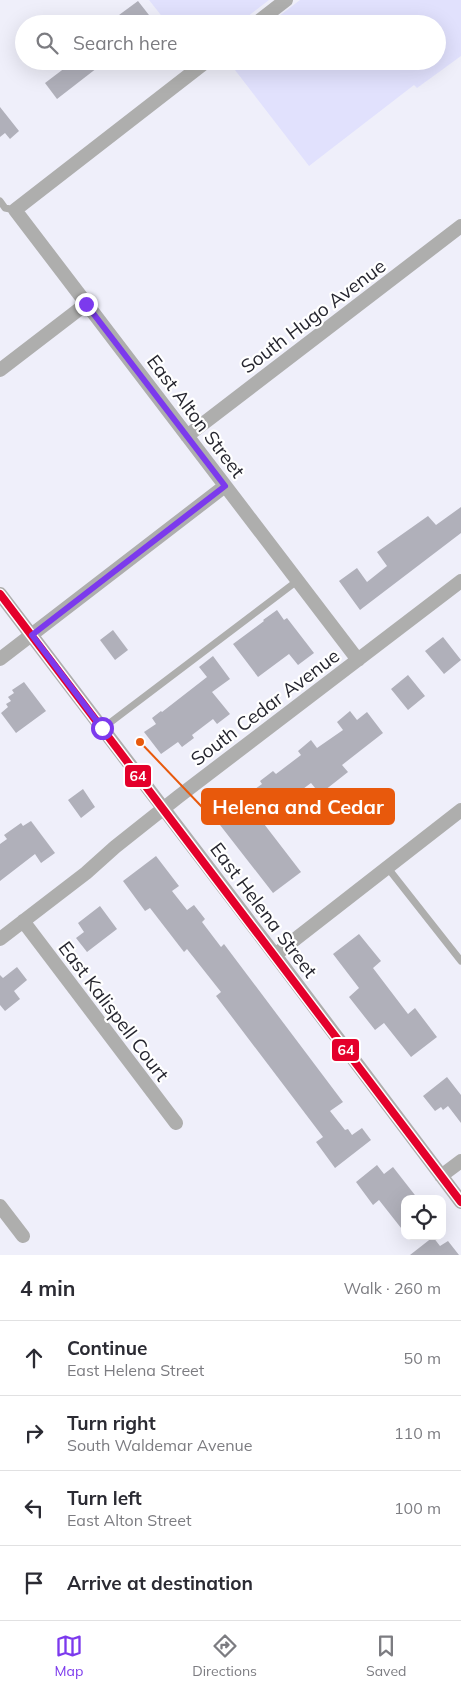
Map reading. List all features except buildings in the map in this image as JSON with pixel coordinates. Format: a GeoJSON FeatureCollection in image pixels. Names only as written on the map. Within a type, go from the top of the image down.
{"type":"FeatureCollection","features":[{"type":"Feature","properties":{"kind":"street"},"geometry":{"type":"LineString","coordinates":[[267,15],[286,0]]}},
{"type":"Feature","properties":{"kind":"street"},"geometry":{"type":"LineString","coordinates":[[15,210],[195,70]]}},
{"type":"Feature","properties":{"kind":"street","name":"East Alton Street"},"geometry":{"type":"LineString","coordinates":[[15,210],[358,660]]}},
{"type":"Feature","properties":{"kind":"street","name":"South Hugo Avenue"},"geometry":{"type":"LineString","coordinates":[[187,436],[461,226]]}},
{"type":"Feature","properties":{"kind":"street"},"geometry":{"type":"LineString","coordinates":[[0,370],[86,304]]}},
{"type":"Feature","properties":{"kind":"street"},"geometry":{"type":"LineString","coordinates":[[0,659],[225,486]]}},
{"type":"Feature","properties":{"kind":"street","name":"South Cedar Avenue"},"geometry":{"type":"LineString","coordinates":[[0,939],[86,873],[115,847],[164,809],[461,582]]}},
{"type":"Feature","properties":{"kind":"street","name":"East Helena Street"},"geometry":{"type":"LineString","coordinates":[[0,594],[461,1202]]}},
{"type":"Feature","properties":{"kind":"street"},"geometry":{"type":"LineString","coordinates":[[275,955],[461,810]]}},
{"type":"Feature","properties":{"kind":"street","name":"East Kalispell Court"},"geometry":{"type":"LineString","coordinates":[[23,921],[176,1123]]}},
{"type":"Feature","properties":{"kind":"street"},"geometry":{"type":"LineString","coordinates":[[441,1176],[461,1160]]}},
{"type":"Feature","properties":{"kind":"street"},"geometry":{"type":"LineString","coordinates":[[0,1206],[23,1236]]}},
{"type":"Feature","properties":{"kind":"lane","name":"East Alton Street"},"geometry":{"type":"LineString","coordinates":[[0,201],[5,208],[15,210]]}},
{"type":"Feature","properties":{"kind":"lane"},"geometry":{"type":"LineString","coordinates":[[102,728],[297,581]]}},
{"type":"Feature","properties":{"kind":"lane"},"geometry":{"type":"LineString","coordinates":[[387,866],[461,961]]}},
{"type":"Feature","properties":{"kind":"shaded area"},"geometry":{"type":"Polygon","coordinates":[[[149,0],[269,0],[250,15],[161,15],[149,0]]]}},
{"type":"Feature","properties":{"kind":"shaded area"},"geometry":{"type":"Polygon","coordinates":[[[300,0],[461,0],[461,56],[446,67],[446,15],[281,15],[300,0]]]}},
{"type":"Feature","properties":{"kind":"shaded area"},"geometry":{"type":"Polygon","coordinates":[[[235,70],[442,70],[417,88],[414,85],[309,166],[235,70]]]}},
{"type":"Feature","properties":{"kind":"transit line","name":"64"},"geometry":{"type":"LineString","coordinates":[[0,594],[461,1202]]}},
{"type":"Feature","properties":{"kind":"place","name":"Helena and Cedar"},"geometry":{"type":"Point","coordinates":[140,742]}},
{"type":"Feature","properties":{"kind":"route"},"geometry":{"type":"LineString","coordinates":[[86,304],[225,486],[32,635],[102,728]]}}]}
